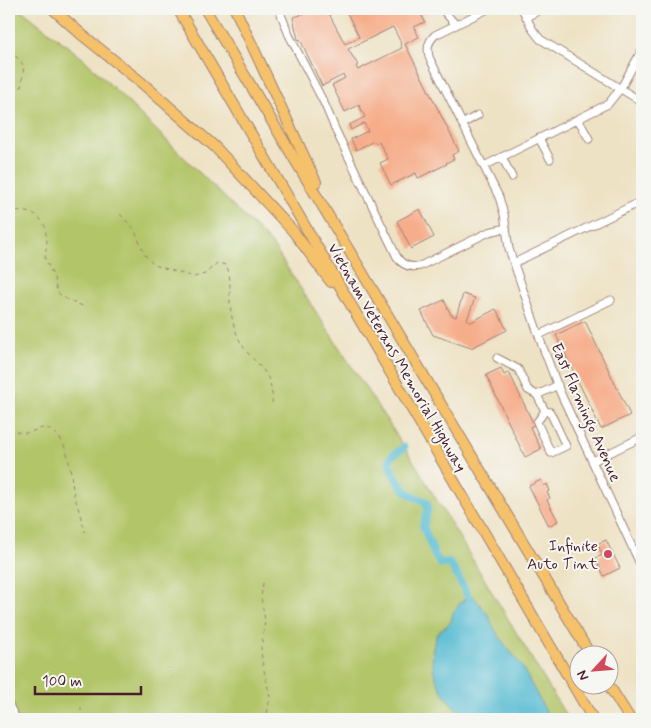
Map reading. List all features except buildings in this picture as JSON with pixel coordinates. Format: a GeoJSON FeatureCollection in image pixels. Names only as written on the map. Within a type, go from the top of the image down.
{"type":"FeatureCollection","features":[{"type":"Feature","properties":{"kind":"highway"},"geometry":{"type":"LineString","coordinates":[[53,9],[215,147],[293,231],[356,314]]}},
{"type":"Feature","properties":{"kind":"highway","name":"Vietnam Veterans Memorial Highway"},"geometry":{"type":"LineString","coordinates":[[178,9],[593,719]]}},
{"type":"Feature","properties":{"kind":"highway","name":"Vietnam Veterans Memorial Highway"},"geometry":{"type":"LineString","coordinates":[[205,9],[585,646]]}},
{"type":"Feature","properties":{"kind":"highway"},"geometry":{"type":"LineString","coordinates":[[235,9],[259,64],[343,239]]}},
{"type":"Feature","properties":{"kind":"highway"},"geometry":{"type":"LineString","coordinates":[[616,696],[630,719]]}},
{"type":"Feature","properties":{"kind":"street"},"geometry":{"type":"LineString","coordinates":[[279,9],[289,35],[325,105],[397,257],[402,263],[409,266],[420,266],[489,232],[506,228]]}},
{"type":"Feature","properties":{"kind":"street"},"geometry":{"type":"LineString","coordinates":[[442,9],[456,25],[488,9]]}},
{"type":"Feature","properties":{"kind":"street"},"geometry":{"type":"LineString","coordinates":[[522,9],[533,30],[549,46],[642,102]]}},
{"type":"Feature","properties":{"kind":"street"},"geometry":{"type":"LineString","coordinates":[[526,17],[542,9]]}},
{"type":"Feature","properties":{"kind":"street","name":"East Flamingo Avenue"},"geometry":{"type":"LineString","coordinates":[[456,25],[435,35],[430,41],[428,48],[429,57],[499,197],[514,263],[558,385],[642,568]]}},
{"type":"Feature","properties":{"kind":"street"},"geometry":{"type":"LineString","coordinates":[[484,166],[608,104],[621,88],[642,50]]}},
{"type":"Feature","properties":{"kind":"street"},"geometry":{"type":"LineString","coordinates":[[462,124],[478,116]]}},
{"type":"Feature","properties":{"kind":"street"},"geometry":{"type":"LineString","coordinates":[[578,119],[589,139]]}},
{"type":"Feature","properties":{"kind":"street"},"geometry":{"type":"LineString","coordinates":[[539,138],[550,158]]}},
{"type":"Feature","properties":{"kind":"street"},"geometry":{"type":"LineString","coordinates":[[502,157],[512,177]]}},
{"type":"Feature","properties":{"kind":"street"},"geometry":{"type":"LineString","coordinates":[[514,263],[642,201]]}},
{"type":"Feature","properties":{"kind":"street"},"geometry":{"type":"LineString","coordinates":[[539,334],[611,300]]}},
{"type":"Feature","properties":{"kind":"street"},"geometry":{"type":"LineString","coordinates":[[497,358],[518,369],[528,390],[537,395],[545,411],[550,412],[566,446],[551,453],[537,422],[545,411]]}},
{"type":"Feature","properties":{"kind":"street"},"geometry":{"type":"LineString","coordinates":[[537,395],[558,385]]}},
{"type":"Feature","properties":{"kind":"street"},"geometry":{"type":"LineString","coordinates":[[592,461],[642,437]]}},
{"type":"Feature","properties":{"kind":"street"},"geometry":{"type":"LineString","coordinates":[[9,705],[16,719]]}},
{"type":"Feature","properties":{"kind":"path"},"geometry":{"type":"LineString","coordinates":[[9,51],[24,66],[21,88]]}},
{"type":"Feature","properties":{"kind":"path"},"geometry":{"type":"LineString","coordinates":[[9,209],[38,216],[42,221],[46,232],[45,258],[54,278],[56,292],[66,299],[84,306]]}},
{"type":"Feature","properties":{"kind":"path"},"geometry":{"type":"LineString","coordinates":[[120,214],[134,229],[145,255],[154,265],[194,277],[205,274],[217,263],[226,265],[230,275],[231,312],[238,336],[241,343],[260,364],[269,380],[272,403]]}},
{"type":"Feature","properties":{"kind":"path"},"geometry":{"type":"LineString","coordinates":[[9,428],[23,434],[45,428],[56,434],[67,458],[74,494],[85,532]]}},
{"type":"Feature","properties":{"kind":"path"},"geometry":{"type":"LineString","coordinates":[[263,583],[261,597],[265,621],[261,648],[270,697],[266,719]]}},
{"type":"Feature","properties":{"kind":"path"},"geometry":{"type":"LineString","coordinates":[[81,704],[81,719]]}},
{"type":"Feature","properties":{"kind":"green space"},"geometry":{"type":"Polygon","coordinates":[[[9,9],[20,9],[85,60],[271,243],[414,462],[568,719],[9,719],[9,9]]]}},
{"type":"Feature","properties":{"kind":"water"},"geometry":{"type":"Polygon","coordinates":[[[472,595],[490,617],[492,625],[521,665],[550,719],[481,719],[473,713],[461,713],[443,692],[438,684],[433,667],[433,648],[436,635],[450,623],[453,613],[459,605],[472,595]]]}},
{"type":"Feature","properties":{"kind":"waterway"},"geometry":{"type":"LineString","coordinates":[[404,447],[391,457],[390,466],[392,472],[399,483],[412,496],[427,503],[427,512],[423,526],[435,556],[441,564],[449,563],[452,566],[468,596]]}},
{"type":"Feature","properties":{"kind":"place","name":"Infinite Auto Tint"},"geometry":{"type":"Point","coordinates":[608,554]}}]}
